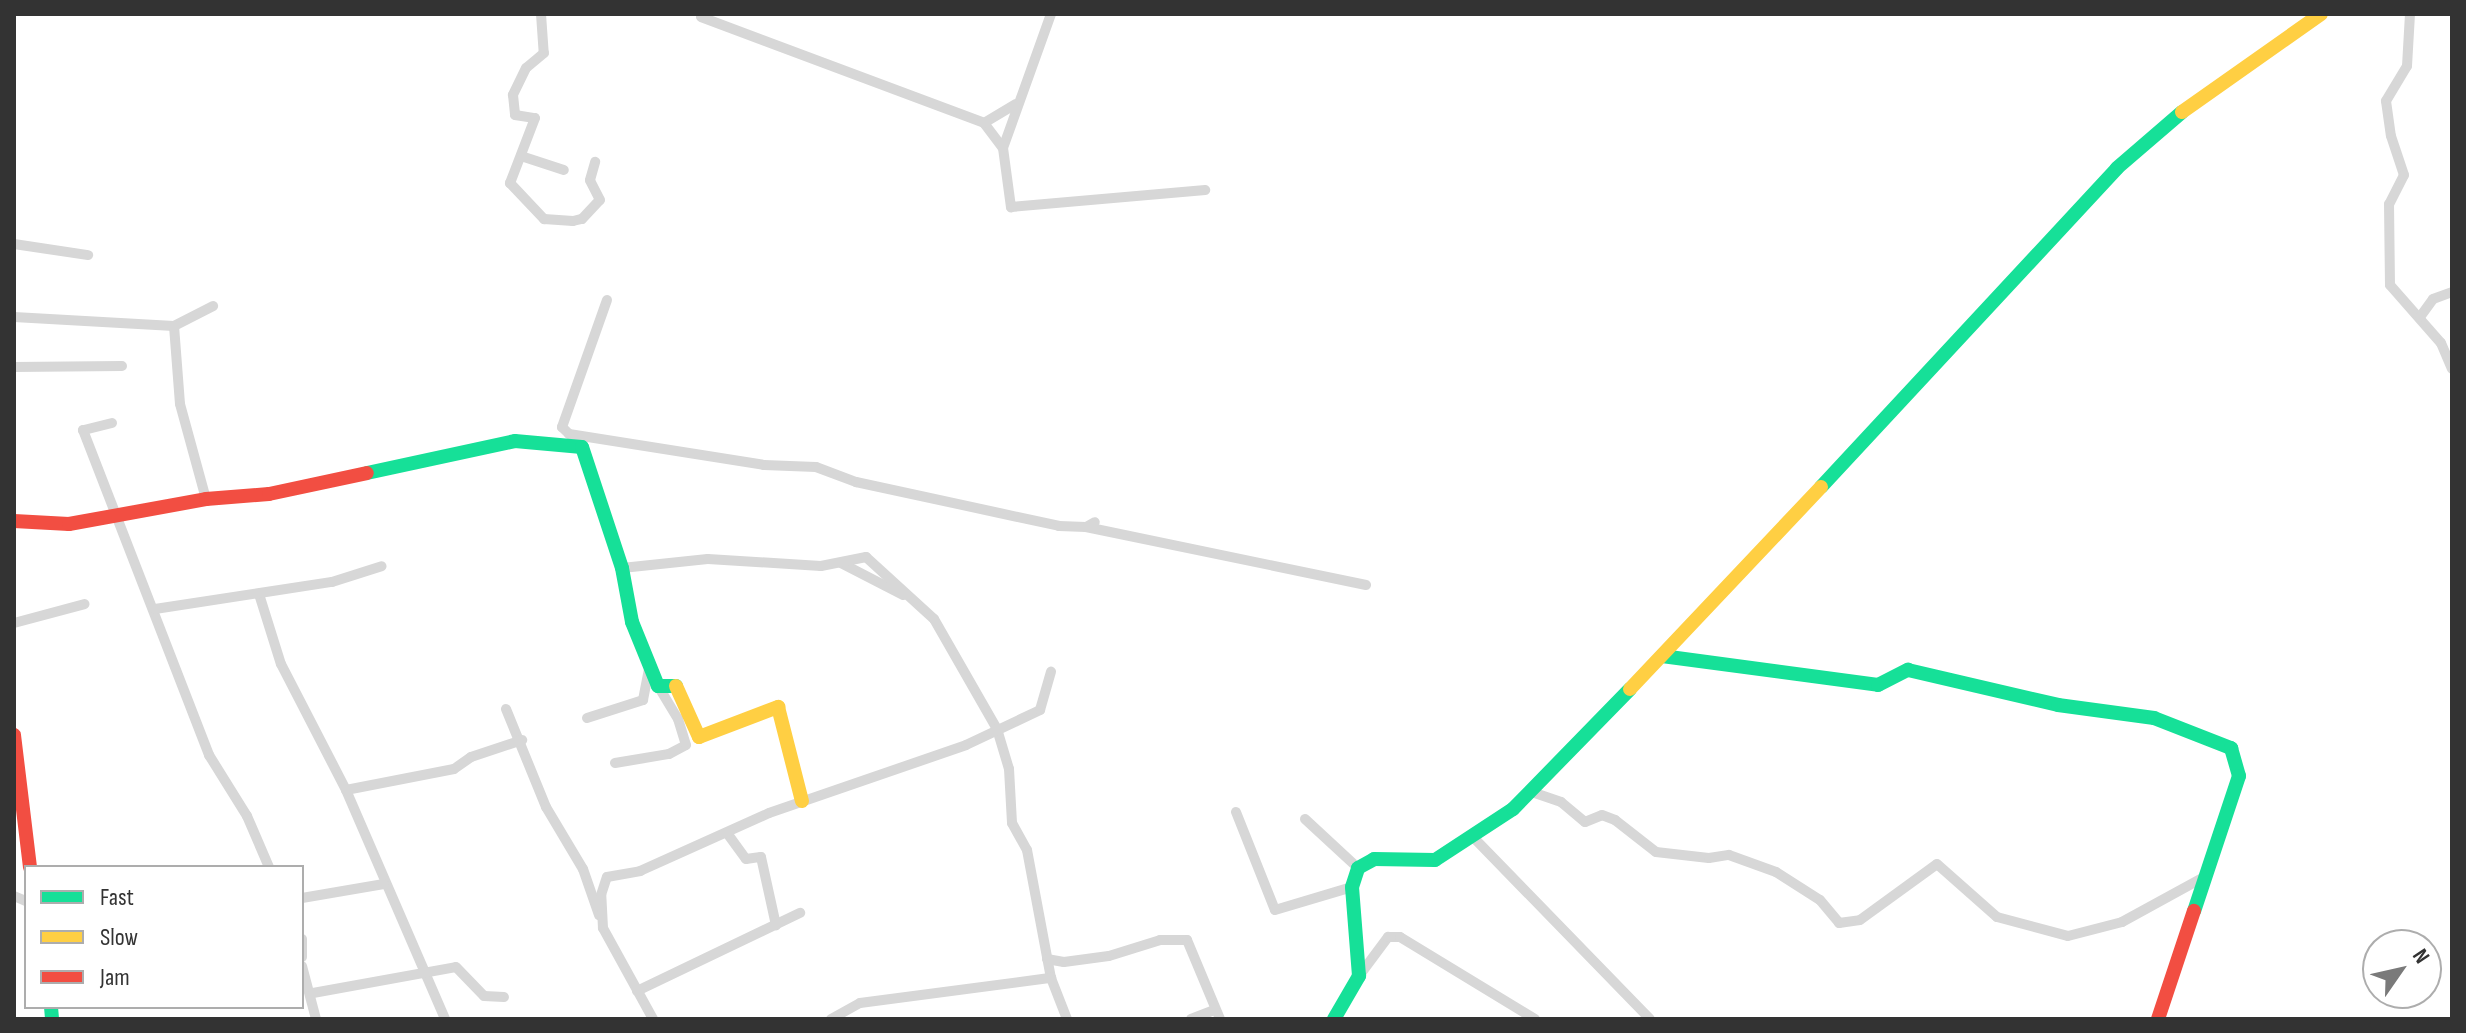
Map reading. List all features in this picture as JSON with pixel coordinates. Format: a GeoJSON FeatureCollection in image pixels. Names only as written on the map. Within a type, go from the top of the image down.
{"type":"FeatureCollection","features":[{"type":"Feature","properties":{"kind":"street"},"geometry":{"type":"LineString","coordinates":[[541,14],[544,53],[526,68],[513,95],[515,115],[535,118],[510,183],[529,208],[559,222],[582,219],[600,200],[590,180],[595,162]]}},
{"type":"Feature","properties":{"kind":"street"},"geometry":{"type":"LineString","coordinates":[[1051,14],[1016,104],[1003,148],[1011,207],[1205,190]]}},
{"type":"Feature","properties":{"kind":"street"},"geometry":{"type":"LineString","coordinates":[[1359,976],[1352,887],[1358,868],[1374,859],[1435,860],[1474,838],[1529,791],[1662,656],[2117,168],[2187,106],[2321,14]]}},
{"type":"Feature","properties":{"kind":"street"},"geometry":{"type":"LineString","coordinates":[[2410,14],[2407,66],[2386,101],[2391,136],[2404,175],[2389,204],[2388,263],[2392,290],[2441,343],[2452,369]]}},
{"type":"Feature","properties":{"kind":"street"},"geometry":{"type":"LineString","coordinates":[[701,17],[984,123],[1003,148]]}},
{"type":"Feature","properties":{"kind":"street"},"geometry":{"type":"LineString","coordinates":[[984,123],[1016,104]]}},
{"type":"Feature","properties":{"kind":"street"},"geometry":{"type":"LineString","coordinates":[[521,156],[564,170]]}},
{"type":"Feature","properties":{"kind":"street"},"geometry":{"type":"LineString","coordinates":[[14,244],[88,255]]}},
{"type":"Feature","properties":{"kind":"street"},"geometry":{"type":"LineString","coordinates":[[2420,317],[2433,299],[2452,292]]}},
{"type":"Feature","properties":{"kind":"street"},"geometry":{"type":"LineString","coordinates":[[607,300],[562,427],[569,434],[764,465],[816,467],[856,482],[1090,524],[1366,585]]}},
{"type":"Feature","properties":{"kind":"street"},"geometry":{"type":"LineString","coordinates":[[14,317],[174,326],[213,306]]}},
{"type":"Feature","properties":{"kind":"street"},"geometry":{"type":"LineString","coordinates":[[174,326],[180,404],[206,499]]}},
{"type":"Feature","properties":{"kind":"street"},"geometry":{"type":"LineString","coordinates":[[14,367],[122,366]]}},
{"type":"Feature","properties":{"kind":"street"},"geometry":{"type":"LineString","coordinates":[[112,423],[83,430],[155,609],[209,755],[247,816],[268,865]]}},
{"type":"Feature","properties":{"kind":"street"},"geometry":{"type":"LineString","coordinates":[[14,521],[69,524],[114,513],[206,499],[269,494],[515,441],[582,447],[622,568],[632,622],[649,670],[678,719],[686,745],[669,754],[615,763]]}},
{"type":"Feature","properties":{"kind":"street"},"geometry":{"type":"LineString","coordinates":[[622,568],[708,559],[841,563],[866,557],[934,619],[997,729],[1009,769],[1012,823],[1027,850],[1051,978],[1067,1019]]}},
{"type":"Feature","properties":{"kind":"street"},"geometry":{"type":"LineString","coordinates":[[841,563],[907,597]]}},
{"type":"Feature","properties":{"kind":"street"},"geometry":{"type":"LineString","coordinates":[[155,609],[332,582],[382,566]]}},
{"type":"Feature","properties":{"kind":"street"},"geometry":{"type":"LineString","coordinates":[[259,594],[281,664],[346,790],[384,884],[445,1019]]}},
{"type":"Feature","properties":{"kind":"street"},"geometry":{"type":"LineString","coordinates":[[14,623],[85,604]]}},
{"type":"Feature","properties":{"kind":"street"},"geometry":{"type":"LineString","coordinates":[[1662,656],[1878,685],[1908,670],[2058,705],[2154,718],[2203,734],[2231,748],[2239,776],[2158,1019]]}},
{"type":"Feature","properties":{"kind":"street"},"geometry":{"type":"LineString","coordinates":[[587,718],[643,700],[649,670]]}},
{"type":"Feature","properties":{"kind":"street"},"geometry":{"type":"LineString","coordinates":[[603,928],[601,895],[607,877],[640,871],[802,801],[966,745],[1040,710],[1051,672]]}},
{"type":"Feature","properties":{"kind":"street"},"geometry":{"type":"LineString","coordinates":[[658,686],[676,686],[699,737],[778,707],[802,801]]}},
{"type":"Feature","properties":{"kind":"street"},"geometry":{"type":"LineString","coordinates":[[506,709],[522,740],[546,807],[583,869],[603,928],[653,1019]]}},
{"type":"Feature","properties":{"kind":"street"},"geometry":{"type":"LineString","coordinates":[[14,735],[16,773],[30,865]]}},
{"type":"Feature","properties":{"kind":"street"},"geometry":{"type":"LineString","coordinates":[[346,790],[454,769],[471,757],[522,740]]}},
{"type":"Feature","properties":{"kind":"street"},"geometry":{"type":"LineString","coordinates":[[1529,791],[1561,802],[1585,822],[1602,815],[1615,820],[1656,852],[1709,858],[1729,855],[1776,872],[1820,900],[1839,923],[1860,920],[1937,864],[1997,917],[2068,936],[2122,922],[2206,876]]}},
{"type":"Feature","properties":{"kind":"street"},"geometry":{"type":"LineString","coordinates":[[1236,812],[1275,910],[1352,887]]}},
{"type":"Feature","properties":{"kind":"street"},"geometry":{"type":"LineString","coordinates":[[1305,819],[1358,868]]}},
{"type":"Feature","properties":{"kind":"street"},"geometry":{"type":"LineString","coordinates":[[727,833],[746,859],[761,857],[776,925]]}},
{"type":"Feature","properties":{"kind":"street"},"geometry":{"type":"LineString","coordinates":[[1474,838],[1650,1019]]}},
{"type":"Feature","properties":{"kind":"street"},"geometry":{"type":"LineString","coordinates":[[304,898],[384,884]]}},
{"type":"Feature","properties":{"kind":"street"},"geometry":{"type":"LineString","coordinates":[[637,991],[800,913]]}},
{"type":"Feature","properties":{"kind":"street"},"geometry":{"type":"LineString","coordinates":[[1342,1016],[1359,976],[1388,937],[1400,937],[1535,1019]]}},
{"type":"Feature","properties":{"kind":"street"},"geometry":{"type":"LineString","coordinates":[[1047,959],[1094,958],[1160,940],[1187,940],[1217,1014],[1191,1019]]}},
{"type":"Feature","properties":{"kind":"street"},"geometry":{"type":"LineString","coordinates":[[313,993],[456,967],[484,996],[504,997]]}},
{"type":"Feature","properties":{"kind":"street"},"geometry":{"type":"LineString","coordinates":[[304,971],[313,993],[316,1019]]}},
{"type":"Feature","properties":{"kind":"street"},"geometry":{"type":"LineString","coordinates":[[831,1019],[860,1003],[1051,978]]}},
{"type":"Feature","properties":{"kind":"traffic: fast"},"geometry":{"type":"LineString","coordinates":[[1821,487],[2117,168],[2182,112]]}},
{"type":"Feature","properties":{"kind":"traffic: fast"},"geometry":{"type":"LineString","coordinates":[[367,473],[515,441],[582,447],[622,568],[632,622],[658,686],[676,686]]}},
{"type":"Feature","properties":{"kind":"traffic: fast"},"geometry":{"type":"LineString","coordinates":[[1662,656],[1878,685],[1908,670],[2058,705],[2154,718],[2231,748],[2239,776],[2194,911]]}},
{"type":"Feature","properties":{"kind":"traffic: fast"},"geometry":{"type":"LineString","coordinates":[[1334,1019],[1359,976],[1352,887],[1358,868],[1374,859],[1435,860],[1513,809],[1630,689]]}},
{"type":"Feature","properties":{"kind":"traffic: fast"},"geometry":{"type":"LineString","coordinates":[[51,1009],[52,1019]]}},
{"type":"Feature","properties":{"kind":"traffic: slow"},"geometry":{"type":"LineString","coordinates":[[2182,112],[2321,14]]}},
{"type":"Feature","properties":{"kind":"traffic: slow"},"geometry":{"type":"LineString","coordinates":[[1630,689],[1821,487]]}},
{"type":"Feature","properties":{"kind":"traffic: slow"},"geometry":{"type":"LineString","coordinates":[[676,686],[699,737],[778,707],[802,801]]}},
{"type":"Feature","properties":{"kind":"traffic: jam"},"geometry":{"type":"LineString","coordinates":[[14,521],[69,524],[206,499],[269,494],[367,473]]}},
{"type":"Feature","properties":{"kind":"traffic: jam"},"geometry":{"type":"LineString","coordinates":[[14,735],[30,865]]}},
{"type":"Feature","properties":{"kind":"traffic: jam"},"geometry":{"type":"LineString","coordinates":[[2158,1019],[2194,911]]}}]}
